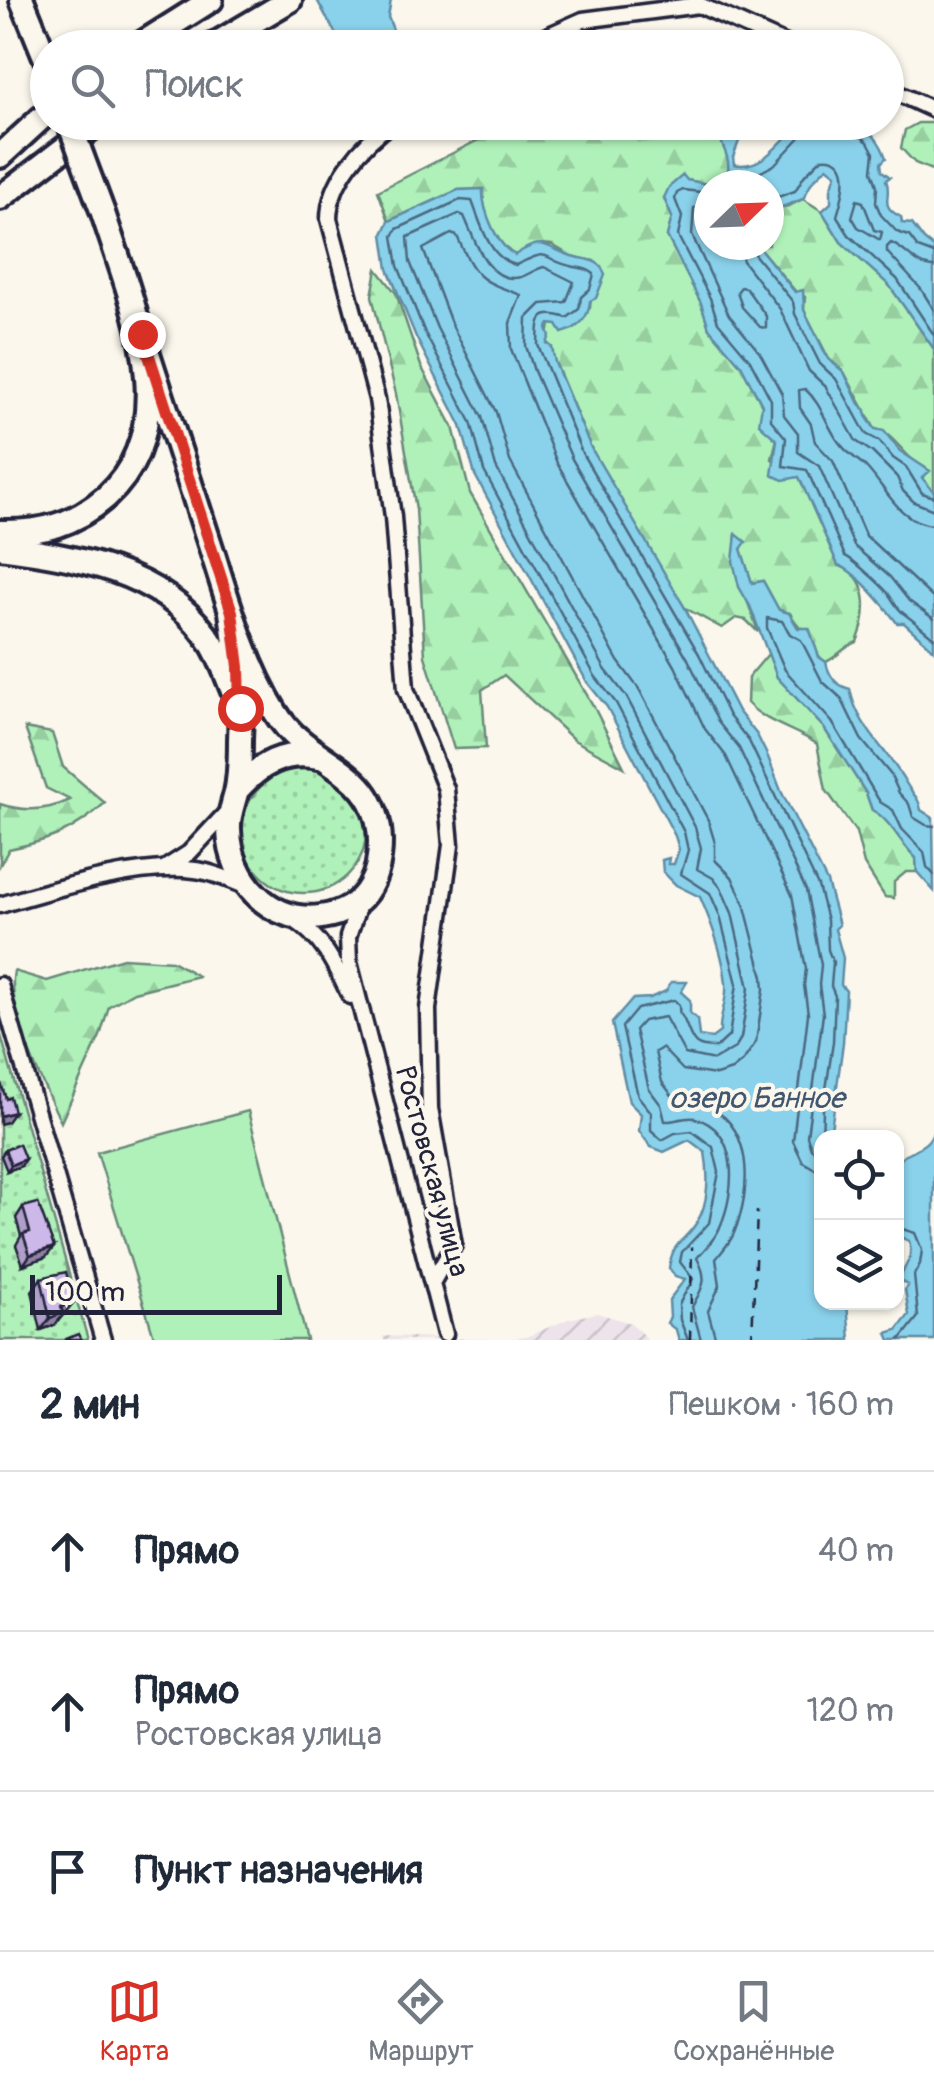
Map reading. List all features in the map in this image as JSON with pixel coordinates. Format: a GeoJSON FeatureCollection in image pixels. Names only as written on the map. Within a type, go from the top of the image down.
{"type":"FeatureCollection","features":[{"type":"Feature","properties":{"kind":"main road"},"geometry":{"type":"LineString","coordinates":[[164,30],[212,0]]}},
{"type":"Feature","properties":{"kind":"main road"},"geometry":{"type":"LineString","coordinates":[[237,30],[290,0]]}},
{"type":"Feature","properties":{"kind":"main road"},"geometry":{"type":"LineString","coordinates":[[22,4],[33,30]]}},
{"type":"Feature","properties":{"kind":"main road"},"geometry":{"type":"LineString","coordinates":[[1,155],[30,128]]}},
{"type":"Feature","properties":{"kind":"main road"},"geometry":{"type":"LineString","coordinates":[[0,198],[76,140]]}},
{"type":"Feature","properties":{"kind":"main road"},"geometry":{"type":"LineString","coordinates":[[77,140],[232,612],[273,709],[299,741],[342,767],[372,802],[380,831],[380,859],[372,884],[360,902],[332,915],[308,918],[285,914],[264,903],[249,888],[231,850],[228,827],[234,798],[240,708],[232,612]]}},
{"type":"Feature","properties":{"kind":"main road"},"geometry":{"type":"LineString","coordinates":[[0,532],[34,533],[63,525],[90,511],[116,488],[135,458],[144,427],[148,390],[142,334]]}},
{"type":"Feature","properties":{"kind":"main road"},"geometry":{"type":"LineString","coordinates":[[0,546],[66,556],[142,580],[186,610],[209,638],[240,708]]}},
{"type":"Feature","properties":{"kind":"main road"},"geometry":{"type":"LineString","coordinates":[[234,798],[250,776],[281,757],[298,753],[322,757]]}},
{"type":"Feature","properties":{"kind":"street"},"geometry":{"type":"LineString","coordinates":[[561,30],[584,20],[704,3],[759,30]]}},
{"type":"Feature","properties":{"kind":"street"},"geometry":{"type":"LineString","coordinates":[[904,96],[934,110]]}},
{"type":"Feature","properties":{"kind":"street"},"geometry":{"type":"LineString","coordinates":[[373,140],[342,174],[329,200],[329,218],[377,399],[393,517],[406,690],[446,789],[451,845],[428,1009],[430,1110],[454,1245],[432,1283]]}},
{"type":"Feature","properties":{"kind":"street"},"geometry":{"type":"LineString","coordinates":[[164,869],[200,843],[234,798]]}},
{"type":"Feature","properties":{"kind":"street"},"geometry":{"type":"LineString","coordinates":[[0,905],[64,887],[164,869],[196,870],[249,888]]}},
{"type":"Feature","properties":{"kind":"street"},"geometry":{"type":"LineString","coordinates":[[360,902],[352,920],[348,950],[362,1024]]}},
{"type":"Feature","properties":{"kind":"street"},"geometry":{"type":"LineString","coordinates":[[285,914],[307,928],[332,959],[362,1024]]}},
{"type":"Feature","properties":{"kind":"street"},"geometry":{"type":"LineString","coordinates":[[0,985],[103,1340]]}},
{"type":"Feature","properties":{"kind":"street","name":"Ростовская улица"},"geometry":{"type":"LineString","coordinates":[[362,1024],[445,1334]]}},
{"type":"Feature","properties":{"kind":"path"},"geometry":{"type":"LineString","coordinates":[[752,1340],[757,1211]]}},
{"type":"Feature","properties":{"kind":"path"},"geometry":{"type":"LineString","coordinates":[[690,1340],[692,1247]]}},
{"type":"Feature","properties":{"kind":"shaded area"},"geometry":{"type":"Polygon","coordinates":[[[597,1313],[631,1323],[648,1340],[499,1340],[526,1337],[568,1319],[597,1313]]]}},
{"type":"Feature","properties":{"kind":"shaded area"},"geometry":{"type":"Polygon","coordinates":[[[383,1336],[499,1340],[384,1340],[383,1336]]]}},
{"type":"Feature","properties":{"kind":"green space"},"geometry":{"type":"Polygon","coordinates":[[[918,123],[934,123],[934,171],[915,163],[901,148],[905,130],[918,123]]]}},
{"type":"Feature","properties":{"kind":"green space"},"geometry":{"type":"Polygon","coordinates":[[[478,140],[721,140],[728,170],[694,170],[694,181],[687,180],[664,198],[672,217],[667,236],[701,303],[709,328],[741,365],[762,405],[777,439],[772,459],[799,476],[838,565],[849,570],[862,587],[865,609],[857,642],[826,662],[820,657],[790,613],[779,610],[763,581],[752,583],[736,534],[738,573],[758,632],[746,620],[736,618],[722,628],[685,608],[591,448],[547,343],[550,324],[572,326],[590,308],[594,261],[542,244],[515,255],[492,226],[483,189],[458,190],[389,221],[378,191],[478,140]]]}},
{"type":"Feature","properties":{"kind":"green space"},"geometry":{"type":"Polygon","coordinates":[[[803,199],[822,211],[841,242],[889,285],[934,349],[934,492],[922,478],[925,468],[875,429],[844,372],[829,359],[804,310],[805,297],[796,292],[769,260],[784,260],[784,207],[803,199]]]}},
{"type":"Feature","properties":{"kind":"green space"},"geometry":{"type":"Polygon","coordinates":[[[377,269],[396,293],[421,366],[453,427],[470,493],[594,707],[624,767],[574,740],[504,675],[482,690],[486,748],[454,749],[425,656],[416,509],[396,394],[372,296],[377,269]]]}},
{"type":"Feature","properties":{"kind":"green space"},"geometry":{"type":"Polygon","coordinates":[[[769,653],[777,677],[824,728],[866,793],[872,810],[916,858],[917,872],[906,872],[894,882],[894,898],[885,897],[864,864],[856,832],[826,790],[817,744],[763,716],[747,703],[748,678],[769,653]]]}},
{"type":"Feature","properties":{"kind":"green space"},"geometry":{"type":"Polygon","coordinates":[[[25,728],[52,733],[63,767],[105,803],[61,834],[9,849],[0,865],[0,804],[35,809],[70,800],[46,788],[25,728]]]}},
{"type":"Feature","properties":{"kind":"green space"},"geometry":{"type":"Polygon","coordinates":[[[304,769],[328,774],[348,787],[361,807],[366,831],[361,855],[348,875],[328,888],[304,893],[280,888],[260,875],[247,855],[242,831],[247,807],[260,787],[280,774],[304,769]]]}},
{"type":"Feature","properties":{"kind":"green space"},"geometry":{"type":"Polygon","coordinates":[[[123,958],[172,961],[198,976],[134,992],[109,1006],[100,1036],[61,1122],[21,1027],[15,1006],[14,971],[47,981],[123,958]]]}},
{"type":"Feature","properties":{"kind":"green space"},"geometry":{"type":"Polygon","coordinates":[[[0,1032],[88,1340],[0,1340],[0,1032]]]}},
{"type":"Feature","properties":{"kind":"green space"},"geometry":{"type":"Polygon","coordinates":[[[248,1111],[307,1340],[155,1340],[97,1152],[248,1111]]]}},
{"type":"Feature","properties":{"kind":"water"},"geometry":{"type":"Polygon","coordinates":[[[317,0],[391,0],[388,17],[393,30],[334,30],[317,0]]]}},
{"type":"Feature","properties":{"kind":"water"},"geometry":{"type":"Polygon","coordinates":[[[721,140],[739,140],[734,164],[745,165],[764,158],[784,140],[877,140],[886,158],[881,163],[882,171],[890,177],[886,180],[890,209],[901,217],[902,223],[912,224],[934,248],[934,349],[889,285],[841,242],[822,211],[831,203],[836,174],[827,167],[803,199],[784,206],[784,170],[728,170],[721,140]]]}},
{"type":"Feature","properties":{"kind":"water"},"geometry":{"type":"Polygon","coordinates":[[[683,175],[694,181],[694,260],[769,260],[795,292],[803,290],[804,310],[828,359],[844,372],[875,429],[884,431],[900,451],[930,471],[922,478],[934,492],[934,650],[904,623],[897,623],[861,582],[838,565],[799,477],[783,480],[772,475],[777,440],[759,424],[762,405],[741,365],[709,328],[701,303],[667,236],[672,217],[664,198],[669,187],[683,175]]]}},
{"type":"Feature","properties":{"kind":"water","name":"озеро Банное"},"geometry":{"type":"Polygon","coordinates":[[[483,189],[492,226],[515,255],[538,244],[601,266],[605,275],[585,318],[562,333],[557,325],[550,324],[547,343],[552,347],[591,448],[685,608],[738,711],[757,735],[827,882],[839,925],[835,929],[843,958],[841,985],[846,991],[831,1130],[814,1130],[814,1310],[848,1310],[850,1340],[679,1340],[676,1330],[667,1323],[669,1300],[685,1279],[675,1276],[669,1268],[671,1259],[697,1222],[706,1197],[705,1152],[689,1140],[664,1152],[651,1147],[639,1131],[641,1114],[629,1102],[612,1023],[633,999],[650,998],[666,991],[671,982],[687,982],[681,992],[690,1000],[690,1013],[697,1019],[699,1036],[712,1038],[720,1032],[725,973],[700,897],[676,885],[663,872],[662,860],[669,858],[668,864],[674,864],[679,849],[675,836],[607,707],[587,682],[475,475],[461,426],[416,337],[388,269],[383,234],[389,221],[458,190],[483,189]]]}},
{"type":"Feature","properties":{"kind":"water"},"geometry":{"type":"Polygon","coordinates":[[[736,534],[746,542],[741,549],[752,583],[763,581],[779,610],[789,613],[798,628],[809,628],[831,676],[850,689],[866,727],[899,771],[921,810],[933,818],[934,891],[917,872],[916,858],[872,810],[866,793],[824,728],[777,677],[739,587],[733,561],[736,534]]]}},
{"type":"Feature","properties":{"kind":"water","name":"озеро Банное"},"geometry":{"type":"Polygon","coordinates":[[[934,1128],[934,1340],[890,1340],[887,1333],[897,1330],[909,1315],[905,1290],[908,1285],[904,1283],[910,1247],[904,1239],[904,1157],[932,1135],[934,1128]]]}},
{"type":"Feature","properties":{"kind":"building"},"geometry":{"type":"Polygon","coordinates":[[[0,1080],[14,1112],[0,1116],[0,1080]]]}},
{"type":"Feature","properties":{"kind":"building"},"geometry":{"type":"Polygon","coordinates":[[[19,1144],[25,1159],[11,1165],[5,1150],[19,1144]]]}},
{"type":"Feature","properties":{"kind":"building"},"geometry":{"type":"Polygon","coordinates":[[[38,1203],[54,1247],[30,1255],[23,1234],[30,1232],[23,1207],[38,1203]]]}},
{"type":"Feature","properties":{"kind":"building"},"geometry":{"type":"Polygon","coordinates":[[[66,1272],[74,1302],[61,1307],[63,1313],[50,1318],[41,1278],[66,1272]]]}},
{"type":"Feature","properties":{"kind":"route"},"geometry":{"type":"LineString","coordinates":[[142,334],[232,612],[240,708]]}}]}
